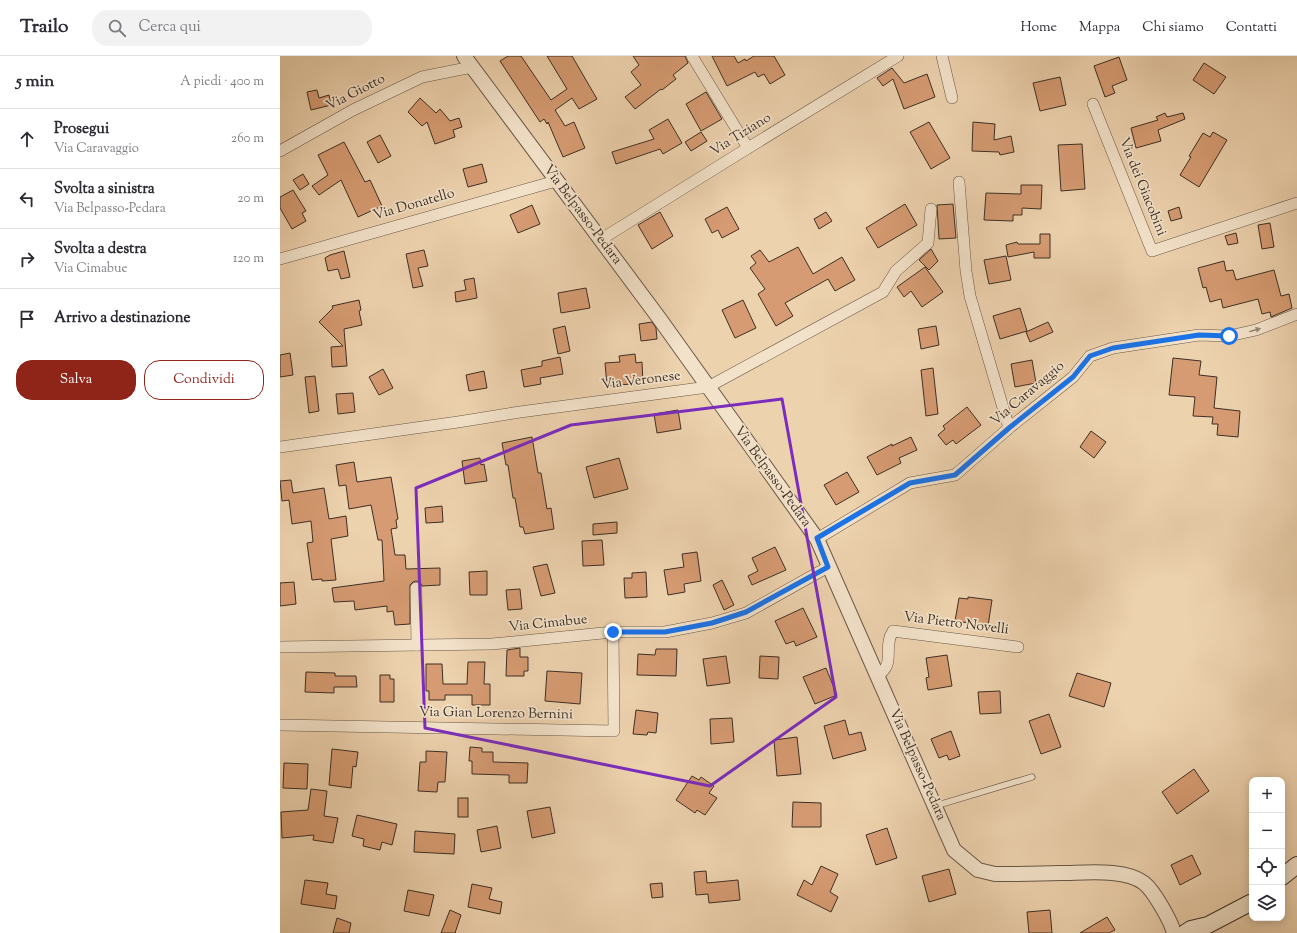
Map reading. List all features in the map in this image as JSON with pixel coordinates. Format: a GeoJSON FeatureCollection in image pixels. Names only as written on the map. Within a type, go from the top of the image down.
{"type":"FeatureCollection","features":[{"type":"Feature","properties":{"kind":"main road"},"geometry":{"type":"LineString","coordinates":[[1285,875],[1297,865]]}},
{"type":"Feature","properties":{"kind":"main road"},"geometry":{"type":"LineString","coordinates":[[1184,931],[1208,925],[1249,903]]}},
{"type":"Feature","properties":{"kind":"main road"},"geometry":{"type":"LineString","coordinates":[[1214,933],[1249,904]]}},
{"type":"Feature","properties":{"kind":"street"},"geometry":{"type":"LineString","coordinates":[[692,56],[748,148]]}},
{"type":"Feature","properties":{"kind":"street","name":"Via Tiziano"},"geometry":{"type":"LineString","coordinates":[[600,240],[898,56]]}},
{"type":"Feature","properties":{"kind":"street"},"geometry":{"type":"LineString","coordinates":[[942,56],[952,98]]}},
{"type":"Feature","properties":{"kind":"street","name":"Via Giotto"},"geometry":{"type":"LineString","coordinates":[[280,151],[353,110],[422,77],[468,62]]}},
{"type":"Feature","properties":{"kind":"street","name":"Via Belpasso-Pedara"},"geometry":{"type":"LineString","coordinates":[[468,62],[708,387],[817,538],[828,567],[954,850],[978,870],[995,874],[1102,873],[1120,874],[1133,877],[1145,884],[1159,903],[1172,925],[1184,931]]}},
{"type":"Feature","properties":{"kind":"street","name":"Via dei Giacobini"},"geometry":{"type":"LineString","coordinates":[[1093,104],[1152,251],[1297,203]]}},
{"type":"Feature","properties":{"kind":"street","name":"Via Donatello"},"geometry":{"type":"LineString","coordinates":[[280,259],[556,181]]}},
{"type":"Feature","properties":{"kind":"street"},"geometry":{"type":"LineString","coordinates":[[959,182],[966,271],[970,296],[1009,428]]}},
{"type":"Feature","properties":{"kind":"street","name":"Via Veronese"},"geometry":{"type":"LineString","coordinates":[[280,447],[520,412],[708,387],[883,292],[896,271],[928,243],[931,209]]}},
{"type":"Feature","properties":{"kind":"street","name":"Via Caravaggio"},"geometry":{"type":"LineString","coordinates":[[817,538],[910,483],[955,475],[1009,428],[1073,377],[1090,356],[1113,348],[1199,335],[1229,336],[1256,330],[1297,314]]}},
{"type":"Feature","properties":{"kind":"street","name":"Via Cimabue"},"geometry":{"type":"LineString","coordinates":[[280,648],[492,644],[613,632],[671,631],[712,623],[746,612],[828,567]]}},
{"type":"Feature","properties":{"kind":"street"},"geometry":{"type":"LineString","coordinates":[[416,588],[418,645]]}},
{"type":"Feature","properties":{"kind":"street","name":"Via Pietro Novelli"},"geometry":{"type":"LineString","coordinates":[[877,676],[886,669],[888,665],[889,636],[893,631],[1018,647]]}},
{"type":"Feature","properties":{"kind":"street","name":"Via Gian Lorenzo Bernini"},"geometry":{"type":"LineString","coordinates":[[280,725],[614,731],[613,632]]}},
{"type":"Feature","properties":{"kind":"lane"},"geometry":{"type":"LineString","coordinates":[[935,806],[1032,777]]}},
{"type":"Feature","properties":{"kind":"highlighted area"},"geometry":{"type":"Polygon","coordinates":[[[782,399],[836,697],[710,786],[425,728],[416,488],[571,425],[782,399]]]}},
{"type":"Feature","properties":{"kind":"building"},"geometry":{"type":"Polygon","coordinates":[[[508,56],[521,56],[551,100],[567,89],[547,56],[572,56],[597,99],[579,109],[572,98],[555,110],[565,126],[574,122],[585,148],[563,157],[548,122],[547,124],[544,119],[540,122],[500,61],[508,56]]]}},
{"type":"Feature","properties":{"kind":"building"},"geometry":{"type":"Polygon","coordinates":[[[633,56],[685,56],[688,63],[673,75],[676,79],[635,109],[625,97],[641,85],[631,72],[639,65],[633,56]]]}},
{"type":"Feature","properties":{"kind":"building"},"geometry":{"type":"Polygon","coordinates":[[[712,56],[734,56],[738,63],[745,59],[746,61],[754,56],[774,56],[785,75],[770,84],[764,74],[758,77],[755,72],[727,86],[712,56]]]}},
{"type":"Feature","properties":{"kind":"building"},"geometry":{"type":"Polygon","coordinates":[[[1119,57],[1127,80],[1112,86],[1115,93],[1105,97],[1094,66],[1119,57]]]}},
{"type":"Feature","properties":{"kind":"building"},"geometry":{"type":"Polygon","coordinates":[[[1204,63],[1226,77],[1214,94],[1193,80],[1204,63]]]}},
{"type":"Feature","properties":{"kind":"building"},"geometry":{"type":"Polygon","coordinates":[[[892,68],[904,83],[927,74],[935,97],[904,109],[893,79],[883,86],[877,78],[892,68]]]}},
{"type":"Feature","properties":{"kind":"building"},"geometry":{"type":"Polygon","coordinates":[[[1060,77],[1066,105],[1040,111],[1033,83],[1060,77]]]}},
{"type":"Feature","properties":{"kind":"building"},"geometry":{"type":"Polygon","coordinates":[[[317,90],[319,98],[329,95],[331,105],[311,110],[307,92],[317,90]]]}},
{"type":"Feature","properties":{"kind":"building"},"geometry":{"type":"Polygon","coordinates":[[[706,92],[722,119],[701,131],[686,104],[706,92]]]}},
{"type":"Feature","properties":{"kind":"building"},"geometry":{"type":"Polygon","coordinates":[[[420,98],[436,113],[440,109],[450,121],[459,118],[462,127],[453,130],[455,137],[435,144],[427,122],[422,126],[408,112],[420,98]]]}},
{"type":"Feature","properties":{"kind":"building"},"geometry":{"type":"Polygon","coordinates":[[[1165,113],[1167,117],[1183,113],[1185,119],[1158,130],[1161,141],[1136,148],[1131,128],[1158,120],[1156,117],[1165,113]]]}},
{"type":"Feature","properties":{"kind":"building"},"geometry":{"type":"Polygon","coordinates":[[[668,119],[682,143],[663,154],[660,149],[616,164],[612,152],[654,139],[649,130],[668,119]]]}},
{"type":"Feature","properties":{"kind":"building"},"geometry":{"type":"Polygon","coordinates":[[[929,122],[950,158],[931,169],[910,132],[929,122]]]}},
{"type":"Feature","properties":{"kind":"building"},"geometry":{"type":"Polygon","coordinates":[[[973,122],[995,124],[994,140],[1011,136],[1014,152],[1000,155],[999,152],[972,151],[973,122]]]}},
{"type":"Feature","properties":{"kind":"building"},"geometry":{"type":"Polygon","coordinates":[[[701,132],[707,141],[691,151],[685,142],[701,132]]]}},
{"type":"Feature","properties":{"kind":"building"},"geometry":{"type":"Polygon","coordinates":[[[1213,132],[1227,140],[1199,187],[1180,175],[1191,157],[1189,156],[1203,133],[1210,137],[1213,132]]]}},
{"type":"Feature","properties":{"kind":"building"},"geometry":{"type":"Polygon","coordinates":[[[380,135],[391,156],[378,163],[367,142],[380,135]]]}},
{"type":"Feature","properties":{"kind":"building"},"geometry":{"type":"Polygon","coordinates":[[[344,142],[365,182],[370,180],[382,206],[358,217],[341,180],[319,195],[312,186],[328,175],[318,155],[344,142]]]}},
{"type":"Feature","properties":{"kind":"building"},"geometry":{"type":"Polygon","coordinates":[[[1082,144],[1085,189],[1061,191],[1058,145],[1082,144]]]}},
{"type":"Feature","properties":{"kind":"building"},"geometry":{"type":"Polygon","coordinates":[[[482,164],[487,182],[468,187],[463,169],[482,164]]]}},
{"type":"Feature","properties":{"kind":"building"},"geometry":{"type":"Polygon","coordinates":[[[303,174],[309,184],[300,190],[293,180],[303,174]]]}},
{"type":"Feature","properties":{"kind":"building"},"geometry":{"type":"Polygon","coordinates":[[[1021,185],[1042,185],[1041,209],[1022,208],[1022,215],[1013,215],[1013,221],[984,220],[986,193],[1021,194],[1021,185]]]}},
{"type":"Feature","properties":{"kind":"building"},"geometry":{"type":"Polygon","coordinates":[[[293,190],[306,211],[302,213],[306,221],[292,229],[280,208],[280,197],[293,190]]]}},
{"type":"Feature","properties":{"kind":"building"},"geometry":{"type":"Polygon","coordinates":[[[905,204],[917,225],[878,248],[866,228],[905,204]]]}},
{"type":"Feature","properties":{"kind":"building"},"geometry":{"type":"Polygon","coordinates":[[[953,204],[956,238],[939,239],[937,205],[953,204]]]}},
{"type":"Feature","properties":{"kind":"building"},"geometry":{"type":"Polygon","coordinates":[[[532,205],[540,224],[518,233],[510,215],[532,205]]]}},
{"type":"Feature","properties":{"kind":"building"},"geometry":{"type":"Polygon","coordinates":[[[727,207],[739,229],[722,238],[718,230],[712,233],[705,219],[727,207]]]}},
{"type":"Feature","properties":{"kind":"building"},"geometry":{"type":"Polygon","coordinates":[[[1179,207],[1182,218],[1171,221],[1168,211],[1179,207]]]}},
{"type":"Feature","properties":{"kind":"building"},"geometry":{"type":"Polygon","coordinates":[[[660,212],[673,236],[652,249],[638,225],[660,212]]]}},
{"type":"Feature","properties":{"kind":"building"},"geometry":{"type":"Polygon","coordinates":[[[826,212],[832,221],[819,229],[814,219],[826,212]]]}},
{"type":"Feature","properties":{"kind":"building"},"geometry":{"type":"Polygon","coordinates":[[[1270,223],[1274,247],[1262,249],[1258,225],[1270,223]]]}},
{"type":"Feature","properties":{"kind":"building"},"geometry":{"type":"Polygon","coordinates":[[[1236,233],[1238,243],[1228,245],[1225,236],[1236,233]]]}},
{"type":"Feature","properties":{"kind":"building"},"geometry":{"type":"Polygon","coordinates":[[[1040,234],[1050,234],[1050,258],[1034,258],[1034,252],[1008,257],[1006,245],[1017,242],[1018,244],[1040,244],[1040,234]]]}},
{"type":"Feature","properties":{"kind":"building"},"geometry":{"type":"Polygon","coordinates":[[[798,247],[813,274],[842,257],[855,280],[835,291],[828,279],[785,303],[793,316],[776,326],[758,294],[765,289],[750,268],[756,263],[751,256],[760,250],[769,262],[798,247]]]}},
{"type":"Feature","properties":{"kind":"building"},"geometry":{"type":"Polygon","coordinates":[[[931,249],[938,261],[929,270],[919,260],[931,249]]]}},
{"type":"Feature","properties":{"kind":"building"},"geometry":{"type":"Polygon","coordinates":[[[424,250],[428,266],[418,268],[423,286],[413,288],[406,254],[424,250]]]}},
{"type":"Feature","properties":{"kind":"building"},"geometry":{"type":"Polygon","coordinates":[[[344,251],[350,277],[341,279],[338,269],[328,271],[325,258],[344,251]]]}},
{"type":"Feature","properties":{"kind":"building"},"geometry":{"type":"Polygon","coordinates":[[[1006,256],[1011,280],[989,284],[984,260],[1006,256]]]}},
{"type":"Feature","properties":{"kind":"building"},"geometry":{"type":"Polygon","coordinates":[[[1224,261],[1226,271],[1233,270],[1236,280],[1274,270],[1281,296],[1289,294],[1292,308],[1271,317],[1270,312],[1262,314],[1258,299],[1223,308],[1221,299],[1210,302],[1206,287],[1203,288],[1198,268],[1224,261]]]}},
{"type":"Feature","properties":{"kind":"building"},"geometry":{"type":"Polygon","coordinates":[[[925,267],[943,292],[922,307],[911,291],[904,297],[897,287],[925,267]]]}},
{"type":"Feature","properties":{"kind":"building"},"geometry":{"type":"Polygon","coordinates":[[[474,278],[477,298],[456,302],[455,292],[466,290],[464,280],[474,278]]]}},
{"type":"Feature","properties":{"kind":"building"},"geometry":{"type":"Polygon","coordinates":[[[586,288],[590,308],[561,313],[558,293],[586,288]]]}},
{"type":"Feature","properties":{"kind":"building"},"geometry":{"type":"Polygon","coordinates":[[[359,300],[361,310],[359,311],[362,325],[344,329],[347,366],[332,367],[331,347],[343,346],[319,322],[333,308],[332,306],[359,300]]]}},
{"type":"Feature","properties":{"kind":"building"},"geometry":{"type":"Polygon","coordinates":[[[743,300],[756,328],[735,338],[722,310],[743,300]]]}},
{"type":"Feature","properties":{"kind":"building"},"geometry":{"type":"Polygon","coordinates":[[[1020,308],[1027,331],[1000,339],[993,316],[1020,308]]]}},
{"type":"Feature","properties":{"kind":"building"},"geometry":{"type":"Polygon","coordinates":[[[652,322],[656,328],[657,339],[641,341],[639,324],[652,322]]]}},
{"type":"Feature","properties":{"kind":"building"},"geometry":{"type":"Polygon","coordinates":[[[1048,322],[1053,332],[1030,342],[1026,332],[1048,322]]]}},
{"type":"Feature","properties":{"kind":"building"},"geometry":{"type":"Polygon","coordinates":[[[565,326],[570,351],[558,354],[553,329],[565,326]]]}},
{"type":"Feature","properties":{"kind":"building"},"geometry":{"type":"Polygon","coordinates":[[[936,326],[939,345],[921,349],[918,329],[936,326]]]}},
{"type":"Feature","properties":{"kind":"building"},"geometry":{"type":"Polygon","coordinates":[[[290,353],[293,375],[280,377],[280,355],[290,353]]]}},
{"type":"Feature","properties":{"kind":"building"},"geometry":{"type":"Polygon","coordinates":[[[635,354],[636,363],[642,362],[643,383],[607,386],[605,363],[620,362],[619,356],[635,354]]]}},
{"type":"Feature","properties":{"kind":"building"},"geometry":{"type":"Polygon","coordinates":[[[560,357],[563,374],[540,378],[541,384],[524,387],[521,370],[542,366],[542,361],[560,357]]]}},
{"type":"Feature","properties":{"kind":"building"},"geometry":{"type":"Polygon","coordinates":[[[1173,358],[1201,361],[1199,375],[1217,377],[1214,408],[1240,411],[1238,437],[1217,435],[1218,424],[1212,424],[1213,417],[1193,416],[1195,397],[1169,395],[1173,358]]]}},
{"type":"Feature","properties":{"kind":"building"},"geometry":{"type":"Polygon","coordinates":[[[1032,360],[1036,383],[1015,387],[1011,364],[1032,360]]]}},
{"type":"Feature","properties":{"kind":"building"},"geometry":{"type":"Polygon","coordinates":[[[933,368],[938,414],[926,416],[921,370],[933,368]]]}},
{"type":"Feature","properties":{"kind":"building"},"geometry":{"type":"Polygon","coordinates":[[[383,369],[393,388],[379,395],[369,377],[383,369]]]}},
{"type":"Feature","properties":{"kind":"building"},"geometry":{"type":"Polygon","coordinates":[[[484,371],[487,388],[469,391],[466,375],[484,371]]]}},
{"type":"Feature","properties":{"kind":"building"},"geometry":{"type":"Polygon","coordinates":[[[315,376],[319,411],[309,413],[305,377],[315,376]]]}},
{"type":"Feature","properties":{"kind":"building"},"geometry":{"type":"Polygon","coordinates":[[[353,393],[355,412],[338,414],[336,394],[353,393]]]}},
{"type":"Feature","properties":{"kind":"building"},"geometry":{"type":"Polygon","coordinates":[[[967,407],[981,425],[956,444],[953,440],[946,445],[938,435],[945,429],[943,426],[967,407]]]}},
{"type":"Feature","properties":{"kind":"building"},"geometry":{"type":"Polygon","coordinates":[[[678,410],[681,429],[657,433],[654,414],[678,410]]]}},
{"type":"Feature","properties":{"kind":"building"},"geometry":{"type":"Polygon","coordinates":[[[1091,431],[1106,442],[1094,458],[1080,447],[1091,431]]]}},
{"type":"Feature","properties":{"kind":"building"},"geometry":{"type":"Polygon","coordinates":[[[532,437],[538,473],[541,473],[547,509],[551,508],[554,529],[525,534],[523,527],[520,527],[515,498],[513,498],[508,465],[506,465],[502,443],[532,437]]]}},
{"type":"Feature","properties":{"kind":"building"},"geometry":{"type":"Polygon","coordinates":[[[911,437],[917,450],[899,458],[901,463],[877,475],[867,457],[892,444],[892,446],[911,437]]]}},
{"type":"Feature","properties":{"kind":"building"},"geometry":{"type":"Polygon","coordinates":[[[480,458],[481,465],[484,464],[487,481],[465,484],[462,461],[480,458]]]}},
{"type":"Feature","properties":{"kind":"building"},"geometry":{"type":"Polygon","coordinates":[[[619,458],[628,489],[594,498],[586,467],[619,458]]]}},
{"type":"Feature","properties":{"kind":"building"},"geometry":{"type":"Polygon","coordinates":[[[354,462],[357,482],[391,477],[398,519],[396,520],[397,528],[391,529],[395,555],[405,555],[406,569],[440,568],[440,585],[422,586],[420,582],[416,581],[410,585],[410,624],[395,625],[393,611],[387,612],[387,606],[355,610],[354,601],[334,602],[332,588],[384,581],[382,540],[378,540],[371,505],[349,509],[346,485],[339,486],[336,465],[354,462]]]}},
{"type":"Feature","properties":{"kind":"building"},"geometry":{"type":"Polygon","coordinates":[[[847,472],[859,492],[836,505],[824,485],[847,472]]]}},
{"type":"Feature","properties":{"kind":"building"},"geometry":{"type":"Polygon","coordinates":[[[291,480],[293,493],[324,488],[329,519],[346,516],[348,536],[331,539],[336,580],[312,580],[307,543],[313,542],[311,521],[292,524],[289,500],[282,501],[280,481],[291,480]]]}},
{"type":"Feature","properties":{"kind":"building"},"geometry":{"type":"Polygon","coordinates":[[[442,506],[443,522],[426,523],[425,508],[442,506]]]}},
{"type":"Feature","properties":{"kind":"building"},"geometry":{"type":"Polygon","coordinates":[[[617,522],[617,533],[593,535],[593,524],[617,522]]]}},
{"type":"Feature","properties":{"kind":"building"},"geometry":{"type":"Polygon","coordinates":[[[602,540],[604,565],[583,566],[582,541],[602,540]]]}},
{"type":"Feature","properties":{"kind":"building"},"geometry":{"type":"Polygon","coordinates":[[[775,547],[786,570],[752,585],[748,576],[758,571],[752,558],[775,547]]]}},
{"type":"Feature","properties":{"kind":"building"},"geometry":{"type":"Polygon","coordinates":[[[697,552],[701,581],[684,584],[685,592],[668,595],[664,570],[684,567],[682,554],[697,552]]]}},
{"type":"Feature","properties":{"kind":"building"},"geometry":{"type":"Polygon","coordinates":[[[547,564],[555,593],[541,596],[533,567],[547,564]]]}},
{"type":"Feature","properties":{"kind":"building"},"geometry":{"type":"Polygon","coordinates":[[[487,571],[487,595],[470,595],[469,572],[487,571]]]}},
{"type":"Feature","properties":{"kind":"building"},"geometry":{"type":"Polygon","coordinates":[[[646,572],[647,597],[625,598],[624,578],[632,578],[632,573],[646,572]]]}},
{"type":"Feature","properties":{"kind":"building"},"geometry":{"type":"Polygon","coordinates":[[[722,580],[734,605],[724,610],[713,585],[722,580]]]}},
{"type":"Feature","properties":{"kind":"building"},"geometry":{"type":"Polygon","coordinates":[[[294,582],[296,604],[280,606],[280,583],[294,582]]]}},
{"type":"Feature","properties":{"kind":"building"},"geometry":{"type":"Polygon","coordinates":[[[520,589],[522,609],[508,610],[506,590],[520,589]]]}},
{"type":"Feature","properties":{"kind":"building"},"geometry":{"type":"Polygon","coordinates":[[[968,597],[992,600],[988,626],[955,621],[959,598],[968,599],[968,597]]]}},
{"type":"Feature","properties":{"kind":"building"},"geometry":{"type":"Polygon","coordinates":[[[803,608],[817,637],[796,646],[794,641],[786,644],[775,621],[803,608]]]}},
{"type":"Feature","properties":{"kind":"building"},"geometry":{"type":"Polygon","coordinates":[[[520,648],[520,657],[528,657],[528,671],[524,671],[524,676],[506,676],[507,650],[520,648]]]}},
{"type":"Feature","properties":{"kind":"building"},"geometry":{"type":"Polygon","coordinates":[[[656,649],[677,649],[676,676],[637,675],[638,654],[655,655],[656,649]]]}},
{"type":"Feature","properties":{"kind":"building"},"geometry":{"type":"Polygon","coordinates":[[[947,655],[952,686],[928,690],[926,678],[929,677],[926,658],[947,655]]]}},
{"type":"Feature","properties":{"kind":"building"},"geometry":{"type":"Polygon","coordinates":[[[726,656],[730,683],[707,686],[703,659],[726,656]]]}},
{"type":"Feature","properties":{"kind":"building"},"geometry":{"type":"Polygon","coordinates":[[[760,656],[779,657],[778,679],[759,678],[760,656]]]}},
{"type":"Feature","properties":{"kind":"building"},"geometry":{"type":"Polygon","coordinates":[[[468,662],[485,662],[484,684],[490,684],[490,705],[472,705],[472,695],[445,695],[445,700],[429,700],[429,691],[426,691],[426,664],[442,664],[443,684],[467,684],[468,662]]]}},
{"type":"Feature","properties":{"kind":"building"},"geometry":{"type":"Polygon","coordinates":[[[826,668],[837,695],[815,704],[803,677],[826,668]]]}},
{"type":"Feature","properties":{"kind":"building"},"geometry":{"type":"Polygon","coordinates":[[[547,671],[582,673],[580,704],[545,701],[547,671]]]}},
{"type":"Feature","properties":{"kind":"building"},"geometry":{"type":"Polygon","coordinates":[[[306,672],[335,673],[335,676],[356,676],[357,687],[334,687],[334,693],[305,692],[306,672]]]}},
{"type":"Feature","properties":{"kind":"building"},"geometry":{"type":"Polygon","coordinates":[[[1077,673],[1111,683],[1104,707],[1069,696],[1077,673]]]}},
{"type":"Feature","properties":{"kind":"building"},"geometry":{"type":"Polygon","coordinates":[[[380,675],[390,675],[390,679],[394,679],[394,702],[380,702],[380,675]]]}},
{"type":"Feature","properties":{"kind":"building"},"geometry":{"type":"Polygon","coordinates":[[[1000,691],[1001,713],[980,714],[978,692],[1000,691]]]}},
{"type":"Feature","properties":{"kind":"building"},"geometry":{"type":"Polygon","coordinates":[[[636,710],[658,713],[656,733],[648,732],[647,735],[633,734],[636,710]]]}},
{"type":"Feature","properties":{"kind":"building"},"geometry":{"type":"Polygon","coordinates":[[[1049,714],[1061,747],[1041,754],[1029,721],[1049,714]]]}},
{"type":"Feature","properties":{"kind":"building"},"geometry":{"type":"Polygon","coordinates":[[[732,718],[734,742],[711,744],[710,719],[732,718]]]}},
{"type":"Feature","properties":{"kind":"building"},"geometry":{"type":"Polygon","coordinates":[[[845,720],[849,735],[861,732],[866,750],[833,759],[824,726],[845,720]]]}},
{"type":"Feature","properties":{"kind":"building"},"geometry":{"type":"Polygon","coordinates":[[[951,731],[960,756],[949,760],[947,755],[939,758],[931,739],[951,731]]]}},
{"type":"Feature","properties":{"kind":"building"},"geometry":{"type":"Polygon","coordinates":[[[797,737],[801,774],[777,776],[774,740],[797,737]]]}},
{"type":"Feature","properties":{"kind":"building"},"geometry":{"type":"Polygon","coordinates":[[[470,747],[482,748],[482,752],[493,752],[493,762],[528,763],[527,783],[509,783],[509,775],[472,774],[472,761],[469,761],[470,747]]]}},
{"type":"Feature","properties":{"kind":"building"},"geometry":{"type":"Polygon","coordinates":[[[332,749],[358,752],[356,767],[353,766],[351,788],[329,785],[332,749]]]}},
{"type":"Feature","properties":{"kind":"building"},"geometry":{"type":"Polygon","coordinates":[[[426,751],[447,752],[445,782],[438,782],[437,792],[418,791],[420,762],[426,762],[426,751]]]}},
{"type":"Feature","properties":{"kind":"building"},"geometry":{"type":"Polygon","coordinates":[[[284,763],[308,764],[307,789],[283,788],[284,763]]]}},
{"type":"Feature","properties":{"kind":"building"},"geometry":{"type":"Polygon","coordinates":[[[1194,769],[1209,791],[1177,814],[1162,792],[1194,769]]]}},
{"type":"Feature","properties":{"kind":"building"},"geometry":{"type":"Polygon","coordinates":[[[692,776],[699,780],[701,777],[714,786],[709,793],[717,798],[705,815],[697,810],[695,813],[676,800],[692,776]]]}},
{"type":"Feature","properties":{"kind":"building"},"geometry":{"type":"Polygon","coordinates":[[[311,789],[327,791],[324,816],[338,818],[333,843],[313,840],[314,835],[282,838],[281,812],[308,810],[311,789]]]}},
{"type":"Feature","properties":{"kind":"building"},"geometry":{"type":"Polygon","coordinates":[[[458,798],[468,798],[468,817],[458,817],[458,798]]]}},
{"type":"Feature","properties":{"kind":"building"},"geometry":{"type":"Polygon","coordinates":[[[793,802],[821,803],[821,827],[792,827],[793,802]]]}},
{"type":"Feature","properties":{"kind":"building"},"geometry":{"type":"Polygon","coordinates":[[[550,807],[555,833],[532,838],[527,811],[550,807]]]}},
{"type":"Feature","properties":{"kind":"building"},"geometry":{"type":"Polygon","coordinates":[[[357,815],[397,824],[392,845],[382,842],[380,850],[363,846],[364,839],[352,836],[357,815]]]}},
{"type":"Feature","properties":{"kind":"building"},"geometry":{"type":"Polygon","coordinates":[[[497,826],[501,848],[481,852],[477,830],[497,826]]]}},
{"type":"Feature","properties":{"kind":"building"},"geometry":{"type":"Polygon","coordinates":[[[887,828],[897,858],[876,865],[866,835],[887,828]]]}},
{"type":"Feature","properties":{"kind":"building"},"geometry":{"type":"Polygon","coordinates":[[[415,831],[455,834],[454,854],[414,852],[415,831]]]}},
{"type":"Feature","properties":{"kind":"building"},"geometry":{"type":"Polygon","coordinates":[[[1192,855],[1201,874],[1180,885],[1171,865],[1192,855]]]}},
{"type":"Feature","properties":{"kind":"building"},"geometry":{"type":"Polygon","coordinates":[[[821,866],[838,874],[830,892],[838,897],[831,912],[797,895],[804,880],[812,885],[821,866]]]}},
{"type":"Feature","properties":{"kind":"building"},"geometry":{"type":"Polygon","coordinates":[[[949,869],[956,894],[929,902],[922,876],[949,869]]]}},
{"type":"Feature","properties":{"kind":"building"},"geometry":{"type":"Polygon","coordinates":[[[706,871],[707,883],[738,880],[740,900],[709,903],[708,894],[696,895],[694,872],[706,871]]]}},
{"type":"Feature","properties":{"kind":"building"},"geometry":{"type":"Polygon","coordinates":[[[305,880],[328,883],[326,894],[337,896],[335,909],[301,904],[305,880]]]}},
{"type":"Feature","properties":{"kind":"building"},"geometry":{"type":"Polygon","coordinates":[[[662,883],[663,897],[652,898],[650,884],[662,883]]]}},
{"type":"Feature","properties":{"kind":"building"},"geometry":{"type":"Polygon","coordinates":[[[472,884],[492,888],[489,899],[502,902],[500,914],[468,907],[472,884]]]}},
{"type":"Feature","properties":{"kind":"building"},"geometry":{"type":"Polygon","coordinates":[[[408,890],[434,895],[429,916],[404,911],[408,890]]]}},
{"type":"Feature","properties":{"kind":"building"},"geometry":{"type":"Polygon","coordinates":[[[450,910],[461,915],[455,933],[441,933],[450,910]]]}},
{"type":"Feature","properties":{"kind":"building"},"geometry":{"type":"Polygon","coordinates":[[[1050,910],[1052,933],[1029,933],[1027,912],[1050,910]]]}},
{"type":"Feature","properties":{"kind":"building"},"geometry":{"type":"Polygon","coordinates":[[[1107,917],[1115,930],[1109,933],[1080,933],[1107,917]]]}},
{"type":"Feature","properties":{"kind":"building"},"geometry":{"type":"Polygon","coordinates":[[[337,918],[351,923],[349,933],[333,933],[337,918]]]}},
{"type":"Feature","properties":{"kind":"route"},"geometry":{"type":"LineString","coordinates":[[613,632],[665,632],[712,623],[746,612],[828,567],[817,538],[910,483],[955,475],[1009,428],[1073,377],[1090,356],[1113,348],[1199,335],[1229,336]]}}]}
